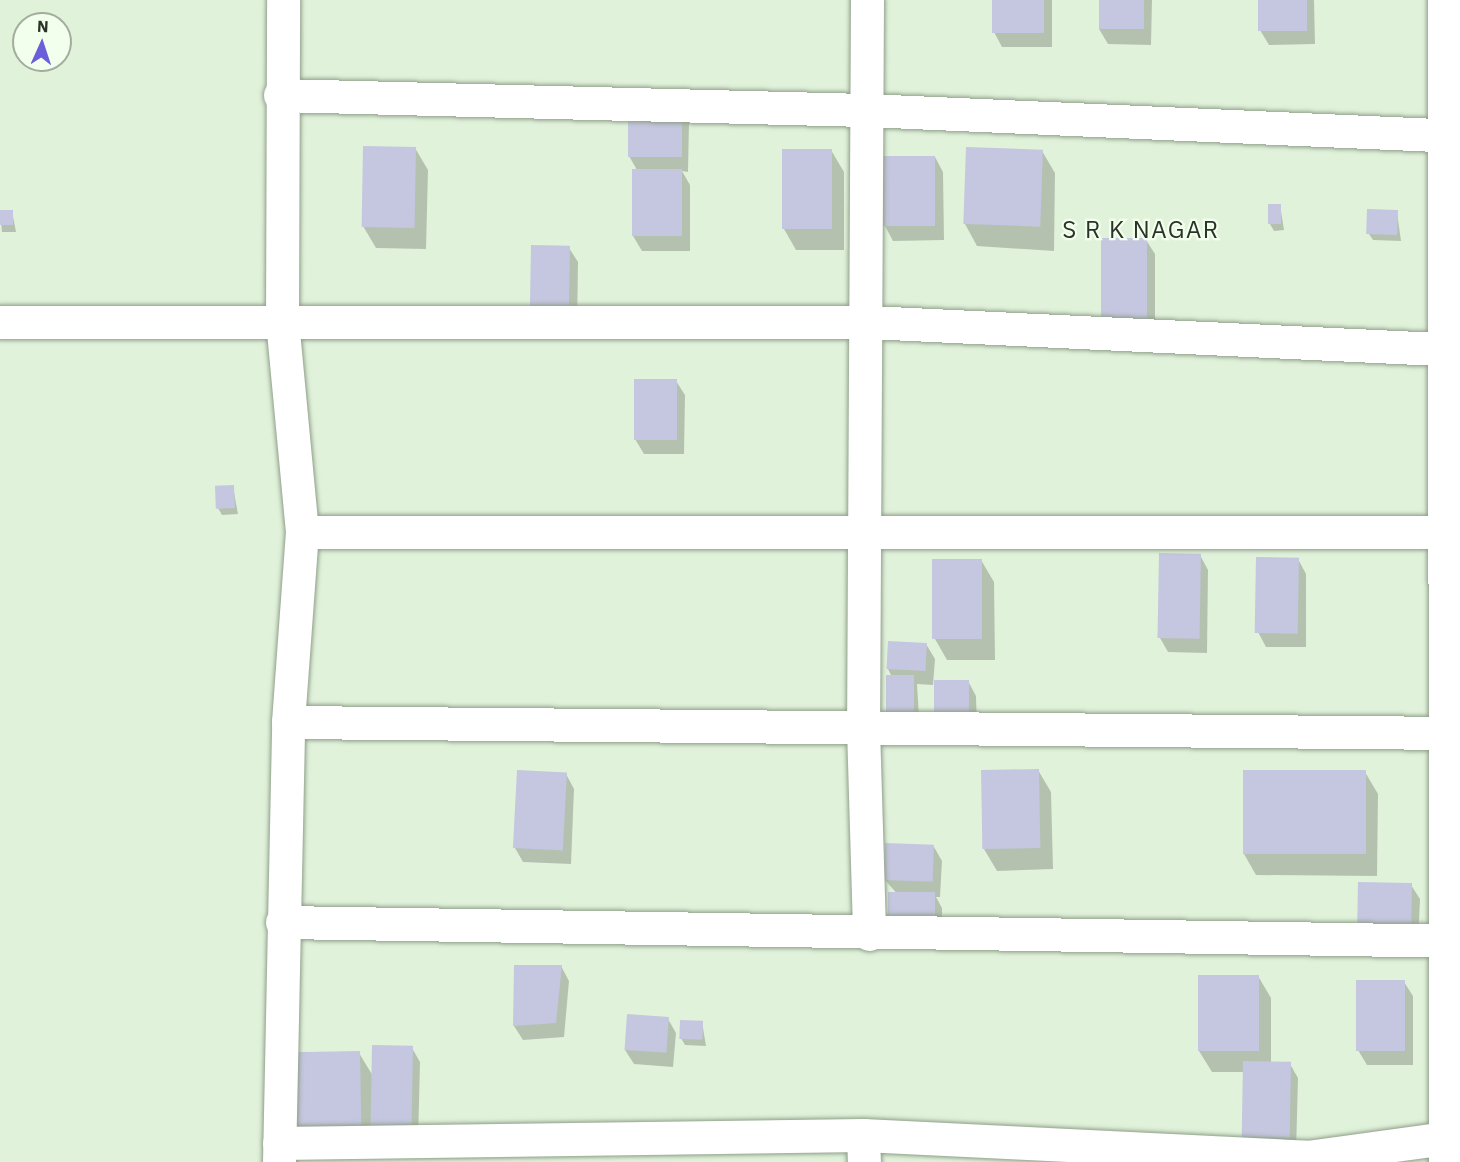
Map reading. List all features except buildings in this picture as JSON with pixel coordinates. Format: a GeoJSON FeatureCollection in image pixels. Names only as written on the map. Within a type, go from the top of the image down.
{"type":"FeatureCollection","features":[{"type":"Feature","properties":{"kind":"street"},"geometry":{"type":"LineString","coordinates":[[283,0],[280,95],[282,322],[302,532],[288,722],[282,922],[279,1152],[863,1148],[1307,1156],[1450,1144],[1454,941],[1451,732],[1453,136],[1444,0]]}},
{"type":"Feature","properties":{"kind":"street"},"geometry":{"type":"LineString","coordinates":[[867,0],[868,322],[862,728],[869,934]]}},
{"type":"Feature","properties":{"kind":"street"},"geometry":{"type":"LineString","coordinates":[[280,95],[866,110],[1453,136]]}},
{"type":"Feature","properties":{"kind":"street"},"geometry":{"type":"LineString","coordinates":[[0,322],[868,322],[1453,350]]}},
{"type":"Feature","properties":{"kind":"street"},"geometry":{"type":"LineString","coordinates":[[302,532],[1451,532]]}},
{"type":"Feature","properties":{"kind":"street"},"geometry":{"type":"LineString","coordinates":[[288,722],[1451,732]]}},
{"type":"Feature","properties":{"kind":"street"},"geometry":{"type":"LineString","coordinates":[[282,922],[869,934],[1454,941]]}},
{"type":"Feature","properties":{"kind":"district","name":"S R K NAGAR"},"geometry":{"type":"Point","coordinates":[1141,230]}}]}
